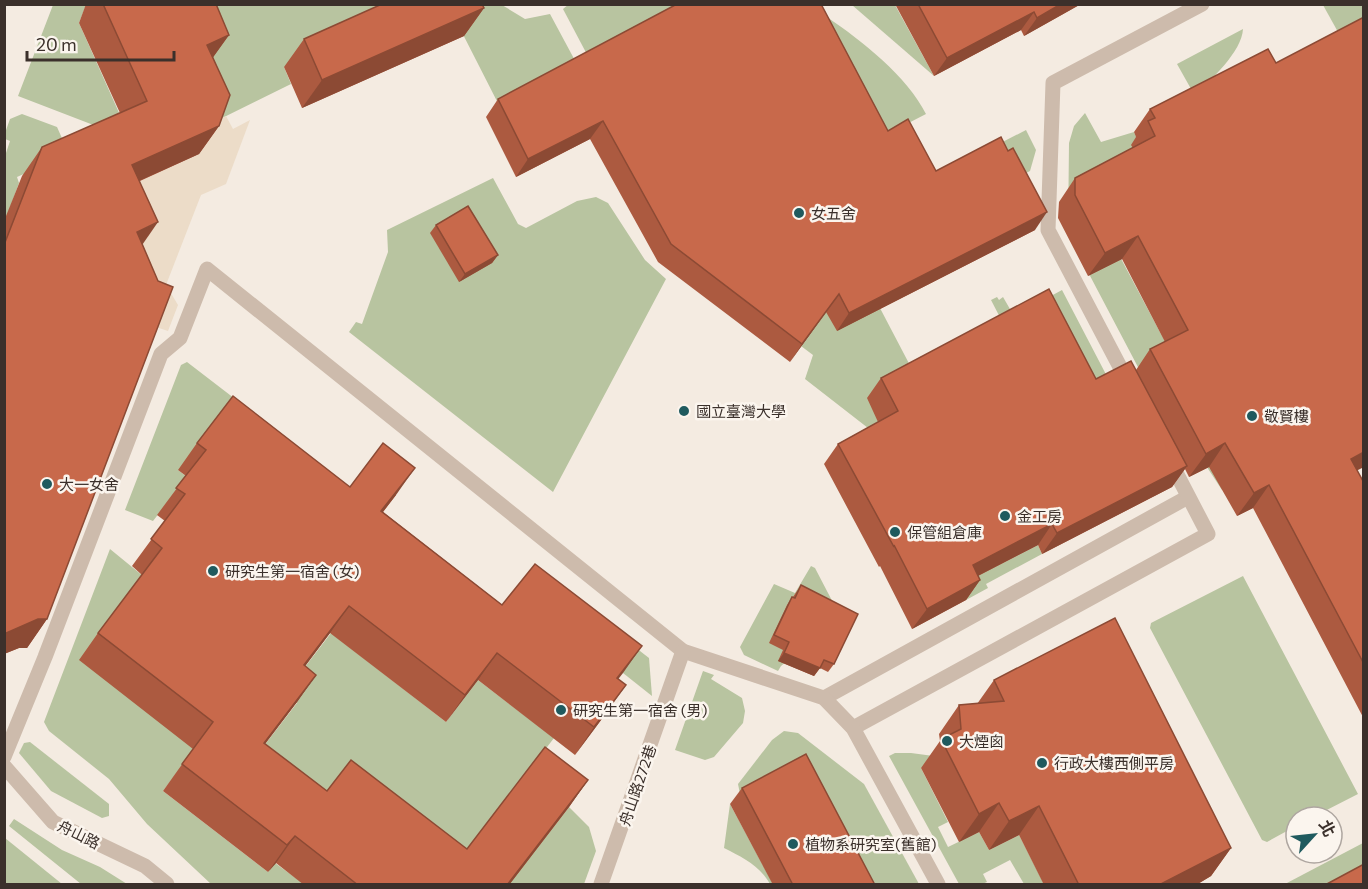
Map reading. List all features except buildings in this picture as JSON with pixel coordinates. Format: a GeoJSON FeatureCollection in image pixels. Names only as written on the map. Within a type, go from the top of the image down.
{"type":"FeatureCollection","features":[{"type":"Feature","properties":{"kind":"street"},"geometry":{"type":"LineString","coordinates":[[1134,394],[1048,230],[1053,83],[1202,4]]}},
{"type":"Feature","properties":{"kind":"street"},"geometry":{"type":"LineString","coordinates":[[4,757],[45,657],[161,354],[180,338],[207,269],[683,651],[824,698],[853,728],[938,885]]}},
{"type":"Feature","properties":{"kind":"street"},"geometry":{"type":"LineString","coordinates":[[853,728],[1208,534],[1161,446]]}},
{"type":"Feature","properties":{"kind":"street"},"geometry":{"type":"LineString","coordinates":[[824,698],[1188,497]]}},
{"type":"Feature","properties":{"kind":"street","name":"舟山路272巷"},"geometry":{"type":"LineString","coordinates":[[601,885],[683,651]]}},
{"type":"Feature","properties":{"kind":"street","name":"舟山路"},"geometry":{"type":"LineString","coordinates":[[4,766],[53,822],[145,866],[167,885]]}},
{"type":"Feature","properties":{"kind":"green space"},"geometry":{"type":"Polygon","coordinates":[[[569,4],[679,4],[591,62],[563,9],[569,4]]]}},
{"type":"Feature","properties":{"kind":"green space"},"geometry":{"type":"Polygon","coordinates":[[[53,5],[86,5],[79,23],[120,115],[96,126],[18,96],[53,5]]]}},
{"type":"Feature","properties":{"kind":"green space"},"geometry":{"type":"Polygon","coordinates":[[[157,5],[375,5],[390,38],[284,67],[291,84],[210,124],[157,5]]]}},
{"type":"Feature","properties":{"kind":"green space"},"geometry":{"type":"Polygon","coordinates":[[[448,5],[502,5],[525,19],[550,14],[579,68],[531,168],[448,5]]]}},
{"type":"Feature","properties":{"kind":"green space"},"geometry":{"type":"Polygon","coordinates":[[[852,5],[895,5],[934,76],[852,5]]]}},
{"type":"Feature","properties":{"kind":"green space"},"geometry":{"type":"Polygon","coordinates":[[[1323,5],[1363,5],[1363,32],[1338,32],[1323,5]]]}},
{"type":"Feature","properties":{"kind":"green space"},"geometry":{"type":"Polygon","coordinates":[[[827,17],[869,48],[896,73],[918,100],[926,114],[893,131],[875,149],[827,17]]]}},
{"type":"Feature","properties":{"kind":"green space"},"geometry":{"type":"Polygon","coordinates":[[[1243,29],[1237,47],[1231,56],[1195,96],[1177,64],[1243,29]]]}},
{"type":"Feature","properties":{"kind":"green space"},"geometry":{"type":"Polygon","coordinates":[[[1085,113],[1101,142],[1134,132],[1138,141],[1139,160],[1084,189],[1239,481],[1222,490],[1201,458],[1189,464],[1068,234],[1069,143],[1074,126],[1085,113]]]}},
{"type":"Feature","properties":{"kind":"green space"},"geometry":{"type":"Polygon","coordinates":[[[22,114],[57,127],[69,154],[17,177],[19,183],[5,221],[5,156],[10,141],[5,139],[5,133],[10,119],[22,114]]]}},
{"type":"Feature","properties":{"kind":"green space"},"geometry":{"type":"Polygon","coordinates":[[[1026,130],[1036,150],[1030,171],[1009,182],[958,165],[1026,130]]]}},
{"type":"Feature","properties":{"kind":"green space"},"geometry":{"type":"Polygon","coordinates":[[[493,178],[518,224],[526,228],[577,201],[596,197],[608,203],[645,260],[666,279],[553,492],[349,332],[356,322],[362,324],[388,252],[387,230],[493,178]]]}},
{"type":"Feature","properties":{"kind":"green space"},"geometry":{"type":"Polygon","coordinates":[[[673,250],[859,268],[914,373],[979,575],[1038,545],[1042,554],[986,584],[988,588],[966,600],[877,435],[805,379],[813,355],[673,250]]]}},
{"type":"Feature","properties":{"kind":"green space"},"geometry":{"type":"Polygon","coordinates":[[[1062,290],[1111,384],[1082,400],[1006,329],[991,300],[997,297],[999,300],[1003,297],[1014,316],[1062,290]]]}},
{"type":"Feature","properties":{"kind":"green space"},"geometry":{"type":"Polygon","coordinates":[[[187,362],[351,488],[178,470],[187,477],[153,521],[125,510],[181,365],[187,362]]]}},
{"type":"Feature","properties":{"kind":"green space"},"geometry":{"type":"Polygon","coordinates":[[[110,549],[143,576],[230,703],[163,791],[268,872],[275,863],[304,884],[211,884],[147,824],[109,779],[49,731],[44,722],[110,549]]]}},
{"type":"Feature","properties":{"kind":"green space"},"geometry":{"type":"Polygon","coordinates":[[[811,566],[815,568],[840,616],[778,671],[744,655],[740,647],[774,584],[795,593],[811,566]]]}},
{"type":"Feature","properties":{"kind":"green space"},"geometry":{"type":"Polygon","coordinates":[[[533,568],[649,658],[652,696],[623,673],[533,568]]]}},
{"type":"Feature","properties":{"kind":"green space"},"geometry":{"type":"Polygon","coordinates":[[[1243,576],[1358,794],[1336,805],[1284,805],[1284,833],[1267,842],[1262,840],[1150,628],[1151,623],[1243,576]]]}},
{"type":"Feature","properties":{"kind":"green space"},"geometry":{"type":"Polygon","coordinates":[[[331,633],[446,722],[478,680],[554,738],[448,876],[308,818],[245,770],[297,703],[285,693],[331,633]]]}},
{"type":"Feature","properties":{"kind":"green space"},"geometry":{"type":"Polygon","coordinates":[[[703,671],[714,675],[711,679],[742,698],[745,711],[743,723],[714,757],[705,760],[675,750],[703,671]]]}},
{"type":"Feature","properties":{"kind":"green space"},"geometry":{"type":"Polygon","coordinates":[[[784,731],[798,733],[864,784],[919,884],[855,884],[741,799],[738,784],[772,740],[784,731]]]}},
{"type":"Feature","properties":{"kind":"green space"},"geometry":{"type":"Polygon","coordinates":[[[30,742],[109,804],[109,816],[102,818],[51,791],[19,753],[24,743],[30,742]]]}},
{"type":"Feature","properties":{"kind":"green space"},"geometry":{"type":"Polygon","coordinates":[[[895,753],[941,757],[921,768],[948,822],[938,827],[948,847],[979,832],[989,850],[1019,835],[1044,884],[1024,884],[1010,860],[983,874],[987,882],[959,884],[889,756],[895,753]]]}},
{"type":"Feature","properties":{"kind":"green space"},"geometry":{"type":"Polygon","coordinates":[[[730,804],[773,884],[770,884],[750,863],[724,848],[730,804]]]}},
{"type":"Feature","properties":{"kind":"green space"},"geometry":{"type":"Polygon","coordinates":[[[569,807],[589,827],[596,851],[584,884],[509,884],[569,807]]]}},
{"type":"Feature","properties":{"kind":"green space"},"geometry":{"type":"Polygon","coordinates":[[[14,819],[62,850],[100,867],[127,884],[81,884],[9,826],[14,819]]]}},
{"type":"Feature","properties":{"kind":"green space"},"geometry":{"type":"Polygon","coordinates":[[[5,838],[62,884],[5,884],[5,838]]]}},
{"type":"Feature","properties":{"kind":"green space"},"geometry":{"type":"Polygon","coordinates":[[[1363,843],[1363,880],[1354,884],[1285,884],[1321,865],[1344,865],[1344,853],[1363,843]]]}},
{"type":"Feature","properties":{"kind":"shaded area"},"geometry":{"type":"Polygon","coordinates":[[[226,116],[233,129],[250,120],[226,184],[201,195],[166,285],[178,305],[168,331],[150,325],[91,203],[199,154],[210,124],[226,116]]]}},
{"type":"Feature","properties":{"kind":"place","name":"女五舍"},"geometry":{"type":"Point","coordinates":[799,213]}},
{"type":"Feature","properties":{"kind":"place","name":"國立臺灣大學"},"geometry":{"type":"Point","coordinates":[684,411]}},
{"type":"Feature","properties":{"kind":"place","name":"敬賢樓"},"geometry":{"type":"Point","coordinates":[1252,416]}},
{"type":"Feature","properties":{"kind":"place","name":"大一女舍"},"geometry":{"type":"Point","coordinates":[47,484]}},
{"type":"Feature","properties":{"kind":"place","name":"金工房"},"geometry":{"type":"Point","coordinates":[1005,516]}},
{"type":"Feature","properties":{"kind":"place","name":"保管組倉庫"},"geometry":{"type":"Point","coordinates":[895,532]}},
{"type":"Feature","properties":{"kind":"place","name":"研究生第一宿舍 (女)"},"geometry":{"type":"Point","coordinates":[213,571]}},
{"type":"Feature","properties":{"kind":"place","name":"研究生第一宿舍 (男)"},"geometry":{"type":"Point","coordinates":[561,710]}},
{"type":"Feature","properties":{"kind":"place","name":"大煙囪"},"geometry":{"type":"Point","coordinates":[947,741]}},
{"type":"Feature","properties":{"kind":"place","name":"行政大樓西側平房"},"geometry":{"type":"Point","coordinates":[1042,763]}},
{"type":"Feature","properties":{"kind":"place","name":"植物系研究室(舊館)"},"geometry":{"type":"Point","coordinates":[793,844]}}]}
